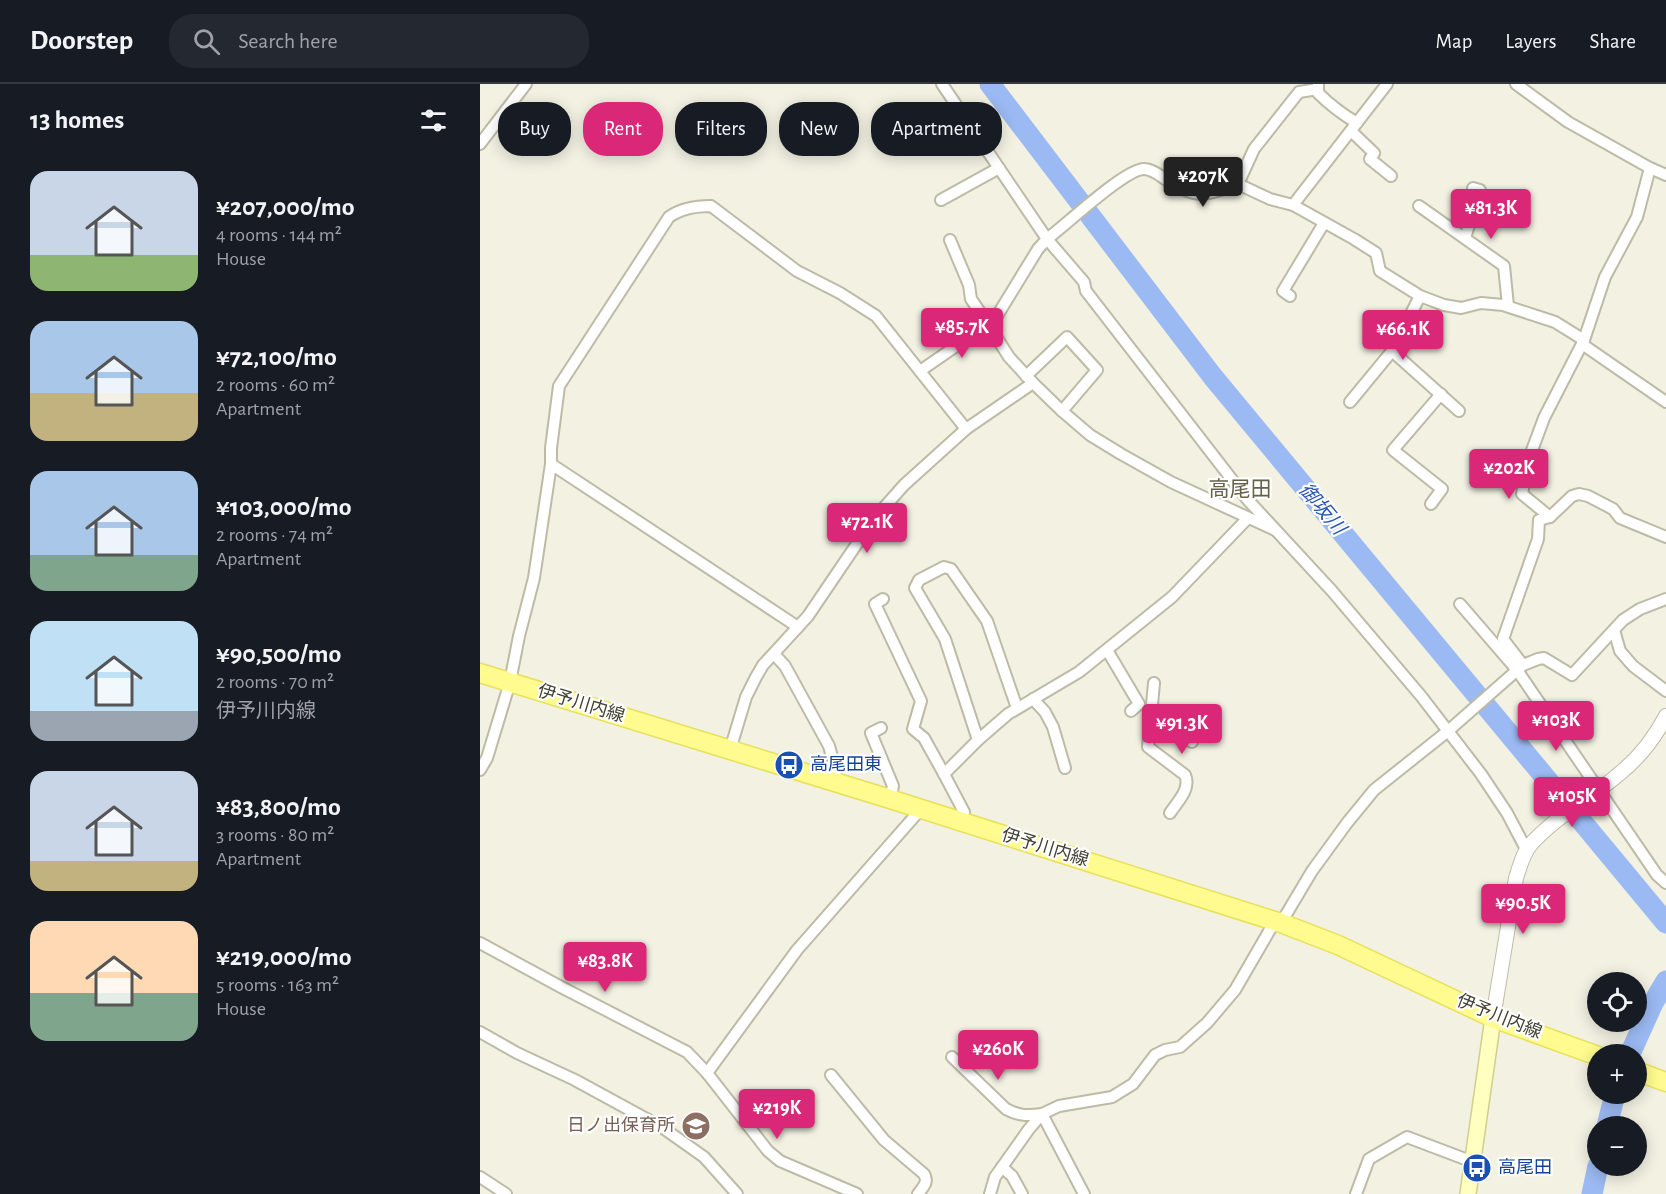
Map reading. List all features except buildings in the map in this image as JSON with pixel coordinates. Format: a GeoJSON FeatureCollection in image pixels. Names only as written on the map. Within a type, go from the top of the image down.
{"type":"FeatureCollection","features":[{"type":"Feature","properties":{"kind":"main road","name":"伊予川内線"},"geometry":{"type":"LineString","coordinates":[[480,673],[890,799],[1278,922],[1338,945],[1493,1018],[1587,1051]]}},
{"type":"Feature","properties":{"kind":"main road"},"geometry":{"type":"LineString","coordinates":[[1468,1194],[1493,1018]]}},
{"type":"Feature","properties":{"kind":"main road"},"geometry":{"type":"LineString","coordinates":[[1647,1075],[1666,1082]]}},
{"type":"Feature","properties":{"kind":"street"},"geometry":{"type":"LineString","coordinates":[[480,144],[526,84]]}},
{"type":"Feature","properties":{"kind":"street"},"geometry":{"type":"LineString","coordinates":[[942,84],[999,168],[1084,282],[1086,291],[1247,500],[1332,591],[1451,728],[1529,847]]}},
{"type":"Feature","properties":{"kind":"street"},"geometry":{"type":"LineString","coordinates":[[1293,205],[1386,84]]}},
{"type":"Feature","properties":{"kind":"street"},"geometry":{"type":"LineString","coordinates":[[1516,84],[1568,122],[1666,175]]}},
{"type":"Feature","properties":{"kind":"street"},"geometry":{"type":"LineString","coordinates":[[1238,184],[1254,149],[1299,92],[1318,86],[1318,93],[1354,127],[1374,153],[1370,159],[1391,176]]}},
{"type":"Feature","properties":{"kind":"street"},"geometry":{"type":"LineString","coordinates":[[941,200],[999,168]]}},
{"type":"Feature","properties":{"kind":"street"},"geometry":{"type":"LineString","coordinates":[[1550,517],[1522,494],[1528,461],[1544,418],[1583,342],[1605,277],[1637,217],[1650,168]]}},
{"type":"Feature","properties":{"kind":"street"},"geometry":{"type":"LineString","coordinates":[[920,371],[997,316],[1038,249],[1050,237],[1116,182],[1136,171],[1145,169],[1155,172],[1177,187],[1193,194],[1209,194],[1238,184],[1270,199],[1293,205],[1376,253],[1380,271],[1420,296],[1444,305],[1461,308],[1481,303],[1508,306],[1555,322],[1666,402]]}},
{"type":"Feature","properties":{"kind":"street"},"geometry":{"type":"LineString","coordinates":[[1465,238],[1480,190],[1473,188]]}},
{"type":"Feature","properties":{"kind":"street"},"geometry":{"type":"LineString","coordinates":[[480,770],[487,758],[510,682],[534,578],[551,464],[559,386],[669,217],[675,212],[711,206],[797,271],[840,293],[876,316],[966,429]]}},
{"type":"Feature","properties":{"kind":"street"},"geometry":{"type":"LineString","coordinates":[[1419,206],[1504,266],[1508,306]]}},
{"type":"Feature","properties":{"kind":"street"},"geometry":{"type":"LineString","coordinates":[[1290,296],[1283,291],[1324,223]]}},
{"type":"Feature","properties":{"kind":"street"},"geometry":{"type":"LineString","coordinates":[[950,240],[969,285],[971,299],[1002,348],[1062,411],[1090,435],[1121,454],[1180,486],[1275,530]]}},
{"type":"Feature","properties":{"kind":"street"},"geometry":{"type":"LineString","coordinates":[[1350,402],[1392,351],[1420,296]]}},
{"type":"Feature","properties":{"kind":"street"},"geometry":{"type":"LineString","coordinates":[[730,750],[746,697],[763,665],[808,616],[873,520],[904,485],[966,429],[1030,379],[1067,337],[1097,370],[1062,411]]}},
{"type":"Feature","properties":{"kind":"street"},"geometry":{"type":"LineString","coordinates":[[1392,351],[1459,411]]}},
{"type":"Feature","properties":{"kind":"street"},"geometry":{"type":"LineString","coordinates":[[1431,504],[1442,489],[1393,450],[1441,394]]}},
{"type":"Feature","properties":{"kind":"street"},"geometry":{"type":"LineString","coordinates":[[551,464],[798,627]]}},
{"type":"Feature","properties":{"kind":"street"},"geometry":{"type":"LineString","coordinates":[[1518,670],[1503,639],[1538,539],[1539,520],[1550,517],[1572,496],[1580,494],[1613,510],[1620,518],[1666,537]]}},
{"type":"Feature","properties":{"kind":"street"},"geometry":{"type":"LineString","coordinates":[[944,774],[1008,714],[1079,672],[1172,597],[1248,518]]}},
{"type":"Feature","properties":{"kind":"street"},"geometry":{"type":"LineString","coordinates":[[978,740],[945,639],[915,588],[919,580],[945,567],[951,569],[987,621],[1017,708]]}},
{"type":"Feature","properties":{"kind":"street"},"geometry":{"type":"LineString","coordinates":[[883,599],[875,604],[921,701],[913,729],[924,738],[964,812],[961,822]]}},
{"type":"Feature","properties":{"kind":"street"},"geometry":{"type":"LineString","coordinates":[[952,1057],[1012,1113],[1028,1116],[1042,1114],[1059,1106],[1112,1098],[1133,1084],[1155,1055],[1180,1047],[1207,1023],[1235,990],[1312,871],[1374,790],[1518,670],[1544,658],[1572,675],[1623,620],[1640,609],[1666,599]]}},
{"type":"Feature","properties":{"kind":"street"},"geometry":{"type":"LineString","coordinates":[[1460,604],[1518,670],[1657,875],[1666,883]]}},
{"type":"Feature","properties":{"kind":"street"},"geometry":{"type":"LineString","coordinates":[[1614,630],[1620,651],[1633,666],[1666,691]]}},
{"type":"Feature","properties":{"kind":"street"},"geometry":{"type":"LineString","coordinates":[[1107,650],[1135,707],[1152,707],[1192,742]]}},
{"type":"Feature","properties":{"kind":"street"},"geometry":{"type":"LineString","coordinates":[[774,654],[785,666],[829,746],[836,771],[834,782]]}},
{"type":"Feature","properties":{"kind":"street"},"geometry":{"type":"LineString","coordinates":[[1154,683],[1148,747],[1185,775],[1188,782],[1187,789],[1170,813]]}},
{"type":"Feature","properties":{"kind":"street"},"geometry":{"type":"LineString","coordinates":[[1033,699],[1045,712],[1053,727],[1065,768]]}},
{"type":"Feature","properties":{"kind":"street"},"geometry":{"type":"LineString","coordinates":[[1493,1018],[1516,878],[1529,847],[1561,817],[1637,758],[1653,740],[1666,716]]}},
{"type":"Feature","properties":{"kind":"street"},"geometry":{"type":"LineString","coordinates":[[881,728],[871,733],[893,786],[890,799]]}},
{"type":"Feature","properties":{"kind":"street"},"geometry":{"type":"LineString","coordinates":[[707,1073],[797,950],[921,809]]}},
{"type":"Feature","properties":{"kind":"street"},"geometry":{"type":"LineString","coordinates":[[480,943],[687,1052],[707,1073],[768,1151],[780,1161],[857,1194]]}},
{"type":"Feature","properties":{"kind":"street"},"geometry":{"type":"LineString","coordinates":[[480,1032],[663,1128],[704,1157],[737,1194]]}},
{"type":"Feature","properties":{"kind":"street"},"geometry":{"type":"LineString","coordinates":[[831,1075],[884,1140],[927,1178],[918,1194]]}},
{"type":"Feature","properties":{"kind":"street"},"geometry":{"type":"LineString","coordinates":[[990,1194],[995,1177],[1042,1114]]}},
{"type":"Feature","properties":{"kind":"street"},"geometry":{"type":"LineString","coordinates":[[1042,1114],[1084,1194]]}},
{"type":"Feature","properties":{"kind":"street"},"geometry":{"type":"LineString","coordinates":[[1356,1194],[1369,1159],[1407,1137],[1473,1162]]}},
{"type":"Feature","properties":{"kind":"street"},"geometry":{"type":"LineString","coordinates":[[1002,1167],[1012,1176],[1022,1194]]}},
{"type":"Feature","properties":{"kind":"street"},"geometry":{"type":"LineString","coordinates":[[480,1177],[506,1194]]}},
{"type":"Feature","properties":{"kind":"waterway","name":"御坂川"},"geometry":{"type":"LineString","coordinates":[[990,84],[1213,377],[1666,923]]}},
{"type":"Feature","properties":{"kind":"waterway"},"geometry":{"type":"LineString","coordinates":[[1635,1044],[1666,981]]}},
{"type":"Feature","properties":{"kind":"waterway"},"geometry":{"type":"LineString","coordinates":[[1610,1116],[1612,1104]]}},
{"type":"Feature","properties":{"kind":"waterway"},"geometry":{"type":"LineString","coordinates":[[1592,1194],[1596,1176]]}},
{"type":"Feature","properties":{"kind":"place","name":"高尾田東"},"geometry":{"type":"Point","coordinates":[789,765]}},
{"type":"Feature","properties":{"kind":"place","name":"日ノ出保育所"},"geometry":{"type":"Point","coordinates":[696,1126]}},
{"type":"Feature","properties":{"kind":"place","name":"高尾田"},"geometry":{"type":"Point","coordinates":[1477,1168]}},
{"type":"Feature","properties":{"kind":"district","name":"高尾田"},"geometry":{"type":"Point","coordinates":[1240,489]}}]}
